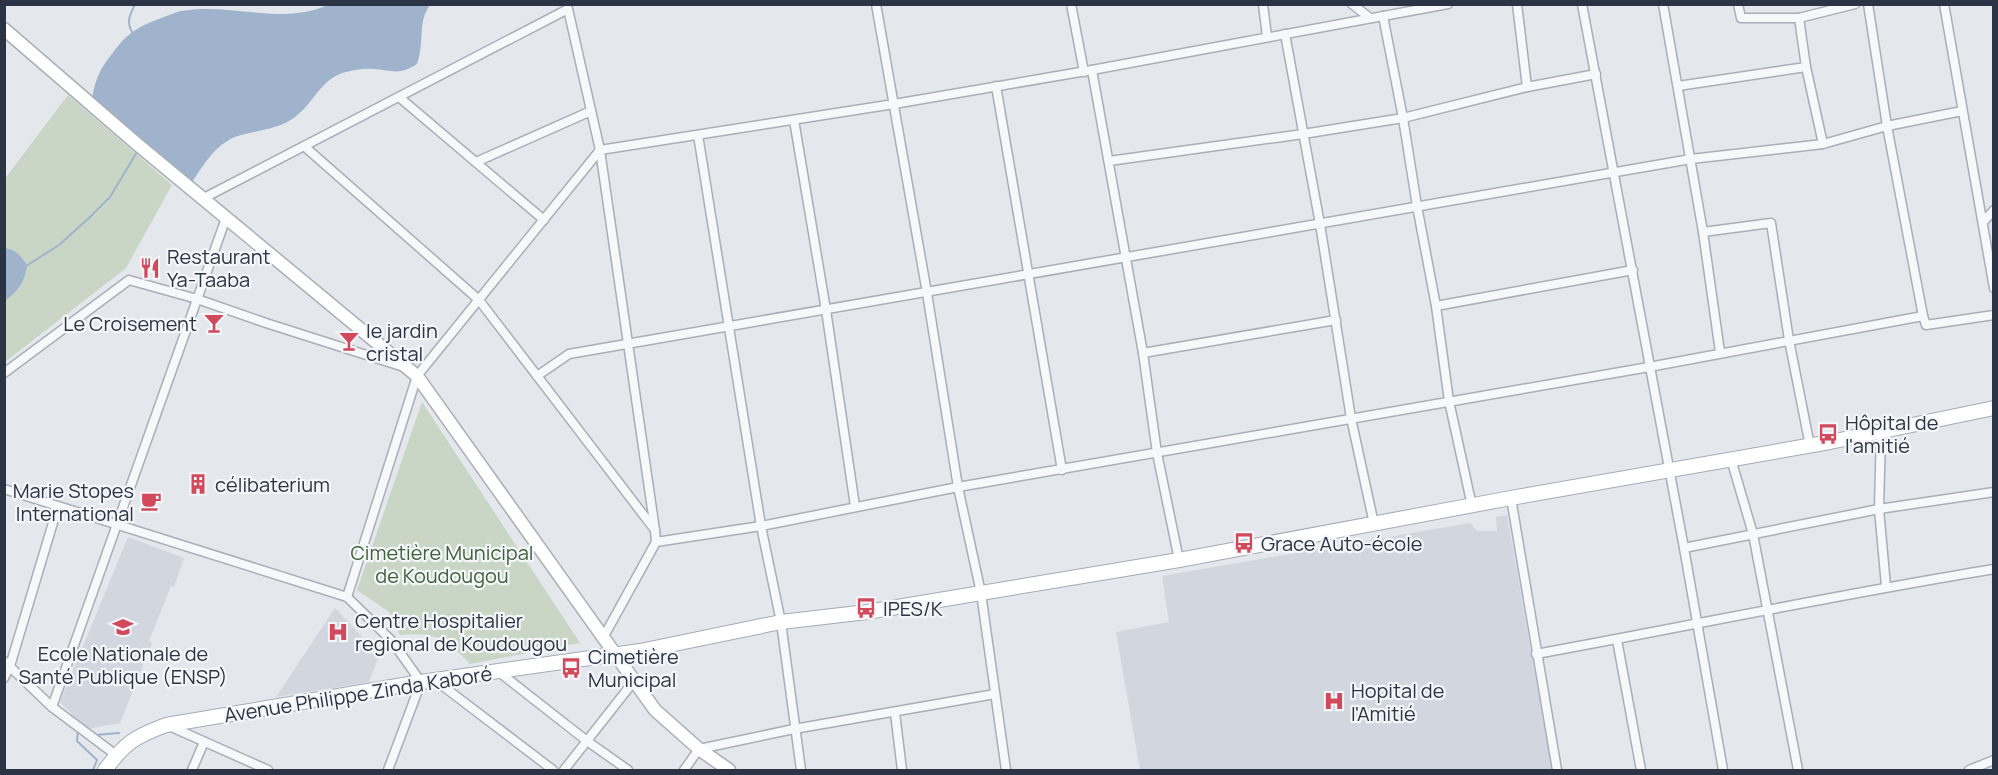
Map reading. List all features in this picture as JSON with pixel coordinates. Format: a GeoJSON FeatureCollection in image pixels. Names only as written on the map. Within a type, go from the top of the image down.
{"type":"FeatureCollection","features":[{"type":"Feature","properties":{"kind":"main road","name":"Avenue Philippe Zinda Kaboré"},"geometry":{"type":"LineString","coordinates":[[111,764],[137,737],[166,725],[428,681],[640,651],[781,622],[867,612],[1179,561],[1511,498],[1810,446],[1994,408]]}},
{"type":"Feature","properties":{"kind":"street"},"geometry":{"type":"LineString","coordinates":[[876,4],[927,293],[958,487],[981,593],[1006,771]]}},
{"type":"Feature","properties":{"kind":"street"},"geometry":{"type":"LineString","coordinates":[[1071,4],[1109,161],[1143,353],[1157,453],[1179,561]]}},
{"type":"Feature","properties":{"kind":"street"},"geometry":{"type":"LineString","coordinates":[[1263,4],[1268,37]]}},
{"type":"Feature","properties":{"kind":"street"},"geometry":{"type":"LineString","coordinates":[[1352,4],[1370,18]]}},
{"type":"Feature","properties":{"kind":"street"},"geometry":{"type":"LineString","coordinates":[[347,597],[412,372],[479,300],[600,150],[894,105],[1449,4]]}},
{"type":"Feature","properties":{"kind":"street"},"geometry":{"type":"LineString","coordinates":[[1517,4],[1527,87]]}},
{"type":"Feature","properties":{"kind":"street"},"geometry":{"type":"LineString","coordinates":[[1582,4],[1670,471],[1723,771]]}},
{"type":"Feature","properties":{"kind":"street"},"geometry":{"type":"LineString","coordinates":[[1663,4],[1703,232],[1720,352]]}},
{"type":"Feature","properties":{"kind":"street"},"geometry":{"type":"LineString","coordinates":[[1738,4],[1741,18],[1799,18],[1855,4]]}},
{"type":"Feature","properties":{"kind":"street"},"geometry":{"type":"LineString","coordinates":[[1868,4],[1887,126],[1926,326],[1994,315]]}},
{"type":"Feature","properties":{"kind":"street"},"geometry":{"type":"LineString","coordinates":[[1944,4],[1994,288]]}},
{"type":"Feature","properties":{"kind":"street"},"geometry":{"type":"LineString","coordinates":[[202,199],[568,9],[600,150],[656,542],[603,638]]}},
{"type":"Feature","properties":{"kind":"street"},"geometry":{"type":"LineString","coordinates":[[1383,16],[1436,306],[1449,401],[1472,506]]}},
{"type":"Feature","properties":{"kind":"street"},"geometry":{"type":"LineString","coordinates":[[1799,18],[1806,67],[1823,144]]}},
{"type":"Feature","properties":{"kind":"street"},"geometry":{"type":"LineString","coordinates":[[4,29],[202,199],[412,372],[655,710],[699,749],[729,771]]}},
{"type":"Feature","properties":{"kind":"street"},"geometry":{"type":"LineString","coordinates":[[1285,34],[1320,224],[1351,418],[1374,524]]}},
{"type":"Feature","properties":{"kind":"street"},"geometry":{"type":"LineString","coordinates":[[1678,86],[1806,67]]}},
{"type":"Feature","properties":{"kind":"street"},"geometry":{"type":"LineString","coordinates":[[1109,161],[1403,118],[1527,87],[1596,74]]}},
{"type":"Feature","properties":{"kind":"street"},"geometry":{"type":"LineString","coordinates":[[996,86],[1062,470]]}},
{"type":"Feature","properties":{"kind":"street"},"geometry":{"type":"LineString","coordinates":[[399,97],[544,220]]}},
{"type":"Feature","properties":{"kind":"street"},"geometry":{"type":"LineString","coordinates":[[476,162],[591,111]]}},
{"type":"Feature","properties":{"kind":"street"},"geometry":{"type":"LineString","coordinates":[[537,376],[569,354],[1691,159],[1823,144],[1887,126],[1962,111]]}},
{"type":"Feature","properties":{"kind":"street"},"geometry":{"type":"LineString","coordinates":[[794,120],[826,310],[855,507]]}},
{"type":"Feature","properties":{"kind":"street"},"geometry":{"type":"LineString","coordinates":[[698,135],[761,526],[781,622],[801,771]]}},
{"type":"Feature","properties":{"kind":"street"},"geometry":{"type":"LineString","coordinates":[[304,146],[479,300],[655,530]]}},
{"type":"Feature","properties":{"kind":"street"},"geometry":{"type":"LineString","coordinates":[[1983,222],[1994,210]]}},
{"type":"Feature","properties":{"kind":"street"},"geometry":{"type":"LineString","coordinates":[[52,707],[226,218]]}},
{"type":"Feature","properties":{"kind":"street"},"geometry":{"type":"LineString","coordinates":[[1703,232],[1771,223],[1789,340],[1810,446]]}},
{"type":"Feature","properties":{"kind":"street"},"geometry":{"type":"LineString","coordinates":[[1436,306],[1633,270]]}},
{"type":"Feature","properties":{"kind":"street"},"geometry":{"type":"LineString","coordinates":[[4,373],[129,280],[197,299],[412,372]]}},
{"type":"Feature","properties":{"kind":"street"},"geometry":{"type":"LineString","coordinates":[[656,542],[761,526],[958,487],[1649,367],[1923,316]]}},
{"type":"Feature","properties":{"kind":"street"},"geometry":{"type":"LineString","coordinates":[[1143,353],[1336,320]]}},
{"type":"Feature","properties":{"kind":"street"},"geometry":{"type":"LineString","coordinates":[[1881,432],[1879,509],[1886,586]]}},
{"type":"Feature","properties":{"kind":"street"},"geometry":{"type":"LineString","coordinates":[[1731,459],[1753,534],[1798,771]]}},
{"type":"Feature","properties":{"kind":"street"},"geometry":{"type":"LineString","coordinates":[[4,489],[347,597],[391,639],[428,681],[553,771]]}},
{"type":"Feature","properties":{"kind":"street"},"geometry":{"type":"LineString","coordinates":[[1684,548],[1879,509],[1994,492]]}},
{"type":"Feature","properties":{"kind":"street"},"geometry":{"type":"LineString","coordinates":[[1511,498],[1557,771]]}},
{"type":"Feature","properties":{"kind":"street"},"geometry":{"type":"LineString","coordinates":[[4,678],[58,506]]}},
{"type":"Feature","properties":{"kind":"street"},"geometry":{"type":"LineString","coordinates":[[1536,654],[1697,625],[1886,586],[1994,568]]}},
{"type":"Feature","properties":{"kind":"street"},"geometry":{"type":"LineString","coordinates":[[1617,640],[1641,771]]}},
{"type":"Feature","properties":{"kind":"street"},"geometry":{"type":"LineString","coordinates":[[7,663],[111,764]]}},
{"type":"Feature","properties":{"kind":"street"},"geometry":{"type":"LineString","coordinates":[[498,671],[586,741],[628,771]]}},
{"type":"Feature","properties":{"kind":"street"},"geometry":{"type":"LineString","coordinates":[[388,771],[428,681]]}},
{"type":"Feature","properties":{"kind":"street"},"geometry":{"type":"LineString","coordinates":[[564,771],[634,681]]}},
{"type":"Feature","properties":{"kind":"street"},"geometry":{"type":"LineString","coordinates":[[684,771],[699,749],[794,729],[995,694]]}},
{"type":"Feature","properties":{"kind":"street"},"geometry":{"type":"LineString","coordinates":[[895,712],[902,771]]}},
{"type":"Feature","properties":{"kind":"street"},"geometry":{"type":"LineString","coordinates":[[166,725],[268,771]]}},
{"type":"Feature","properties":{"kind":"street"},"geometry":{"type":"LineString","coordinates":[[192,771],[204,742]]}},
{"type":"Feature","properties":{"kind":"street"},"geometry":{"type":"LineString","coordinates":[[1969,771],[1994,760]]}},
{"type":"Feature","properties":{"kind":"shaded area","name":"Hopital de l'Amitié"},"geometry":{"type":"Polygon","coordinates":[[[1507,515],[1552,770],[1140,770],[1116,632],[1169,622],[1162,576],[1470,523],[1477,531],[1497,531],[1496,517],[1507,515]]]}},
{"type":"Feature","properties":{"kind":"shaded area","name":"Ecole Nationale de Santé Publique (ENSP)"},"geometry":{"type":"Polygon","coordinates":[[[128,537],[184,558],[174,587],[171,586],[149,641],[152,643],[120,723],[87,729],[60,702],[128,537]]]}},
{"type":"Feature","properties":{"kind":"shaded area","name":"Centre Hospitalier regional de Koudougou"},"geometry":{"type":"Polygon","coordinates":[[[335,608],[379,655],[369,682],[276,697],[335,608]]]}},
{"type":"Feature","properties":{"kind":"green space"},"geometry":{"type":"Polygon","coordinates":[[[68,95],[172,185],[126,268],[5,362],[4,180],[68,95]]]}},
{"type":"Feature","properties":{"kind":"green space","name":"Cimetière Municipal de Koudougou"},"geometry":{"type":"Polygon","coordinates":[[[422,402],[580,643],[470,664],[454,648],[439,639],[423,635],[400,635],[389,612],[357,590],[422,402]]]}},
{"type":"Feature","properties":{"kind":"water"},"geometry":{"type":"Polygon","coordinates":[[[328,5],[430,5],[422,26],[421,48],[417,64],[400,71],[363,69],[337,75],[289,121],[235,137],[220,146],[189,187],[91,104],[97,79],[103,67],[122,41],[141,26],[181,11],[218,9],[292,14],[328,5]]]}},
{"type":"Feature","properties":{"kind":"water"},"geometry":{"type":"Polygon","coordinates":[[[5,248],[18,254],[27,265],[20,286],[5,301],[5,248]]]}},
{"type":"Feature","properties":{"kind":"waterway"},"geometry":{"type":"LineString","coordinates":[[132,32],[129,21],[135,4]]}},
{"type":"Feature","properties":{"kind":"waterway"},"geometry":{"type":"LineString","coordinates":[[26,266],[59,245],[110,197],[137,152]]}},
{"type":"Feature","properties":{"kind":"waterway"},"geometry":{"type":"LineString","coordinates":[[78,729],[77,741],[97,760],[93,770]]}},
{"type":"Feature","properties":{"kind":"waterway"},"geometry":{"type":"LineString","coordinates":[[95,735],[119,733]]}},
{"type":"Feature","properties":{"kind":"place","name":"Restaurant Ya-Taaba"},"geometry":{"type":"Point","coordinates":[150,268]}},
{"type":"Feature","properties":{"kind":"place","name":"Le Croisement"},"geometry":{"type":"Point","coordinates":[214,323]}},
{"type":"Feature","properties":{"kind":"place","name":"le jardin cristal"},"geometry":{"type":"Point","coordinates":[349,341]}},
{"type":"Feature","properties":{"kind":"place","name":"Hôpital de l'amitié"},"geometry":{"type":"Point","coordinates":[1828,434]}},
{"type":"Feature","properties":{"kind":"place","name":"célibaterium"},"geometry":{"type":"Point","coordinates":[198,484]}},
{"type":"Feature","properties":{"kind":"place","name":"Marie Stopes International"},"geometry":{"type":"Point","coordinates":[151,501]}},
{"type":"Feature","properties":{"kind":"place","name":"Grace Auto-école"},"geometry":{"type":"Point","coordinates":[1244,543]}},
{"type":"Feature","properties":{"kind":"place","name":"IPES/K"},"geometry":{"type":"Point","coordinates":[866,608]}},
{"type":"Feature","properties":{"kind":"place","name":"Ecole Nationale de Santé Publique (ENSP)"},"geometry":{"type":"Point","coordinates":[123,627]}},
{"type":"Feature","properties":{"kind":"place","name":"Centre Hospitalier regional de Koudougou"},"geometry":{"type":"Point","coordinates":[338,632]}},
{"type":"Feature","properties":{"kind":"place","name":"Cimetière Municipal"},"geometry":{"type":"Point","coordinates":[571,668]}},
{"type":"Feature","properties":{"kind":"place","name":"Hopital de l'Amitié"},"geometry":{"type":"Point","coordinates":[1334,701]}}]}
